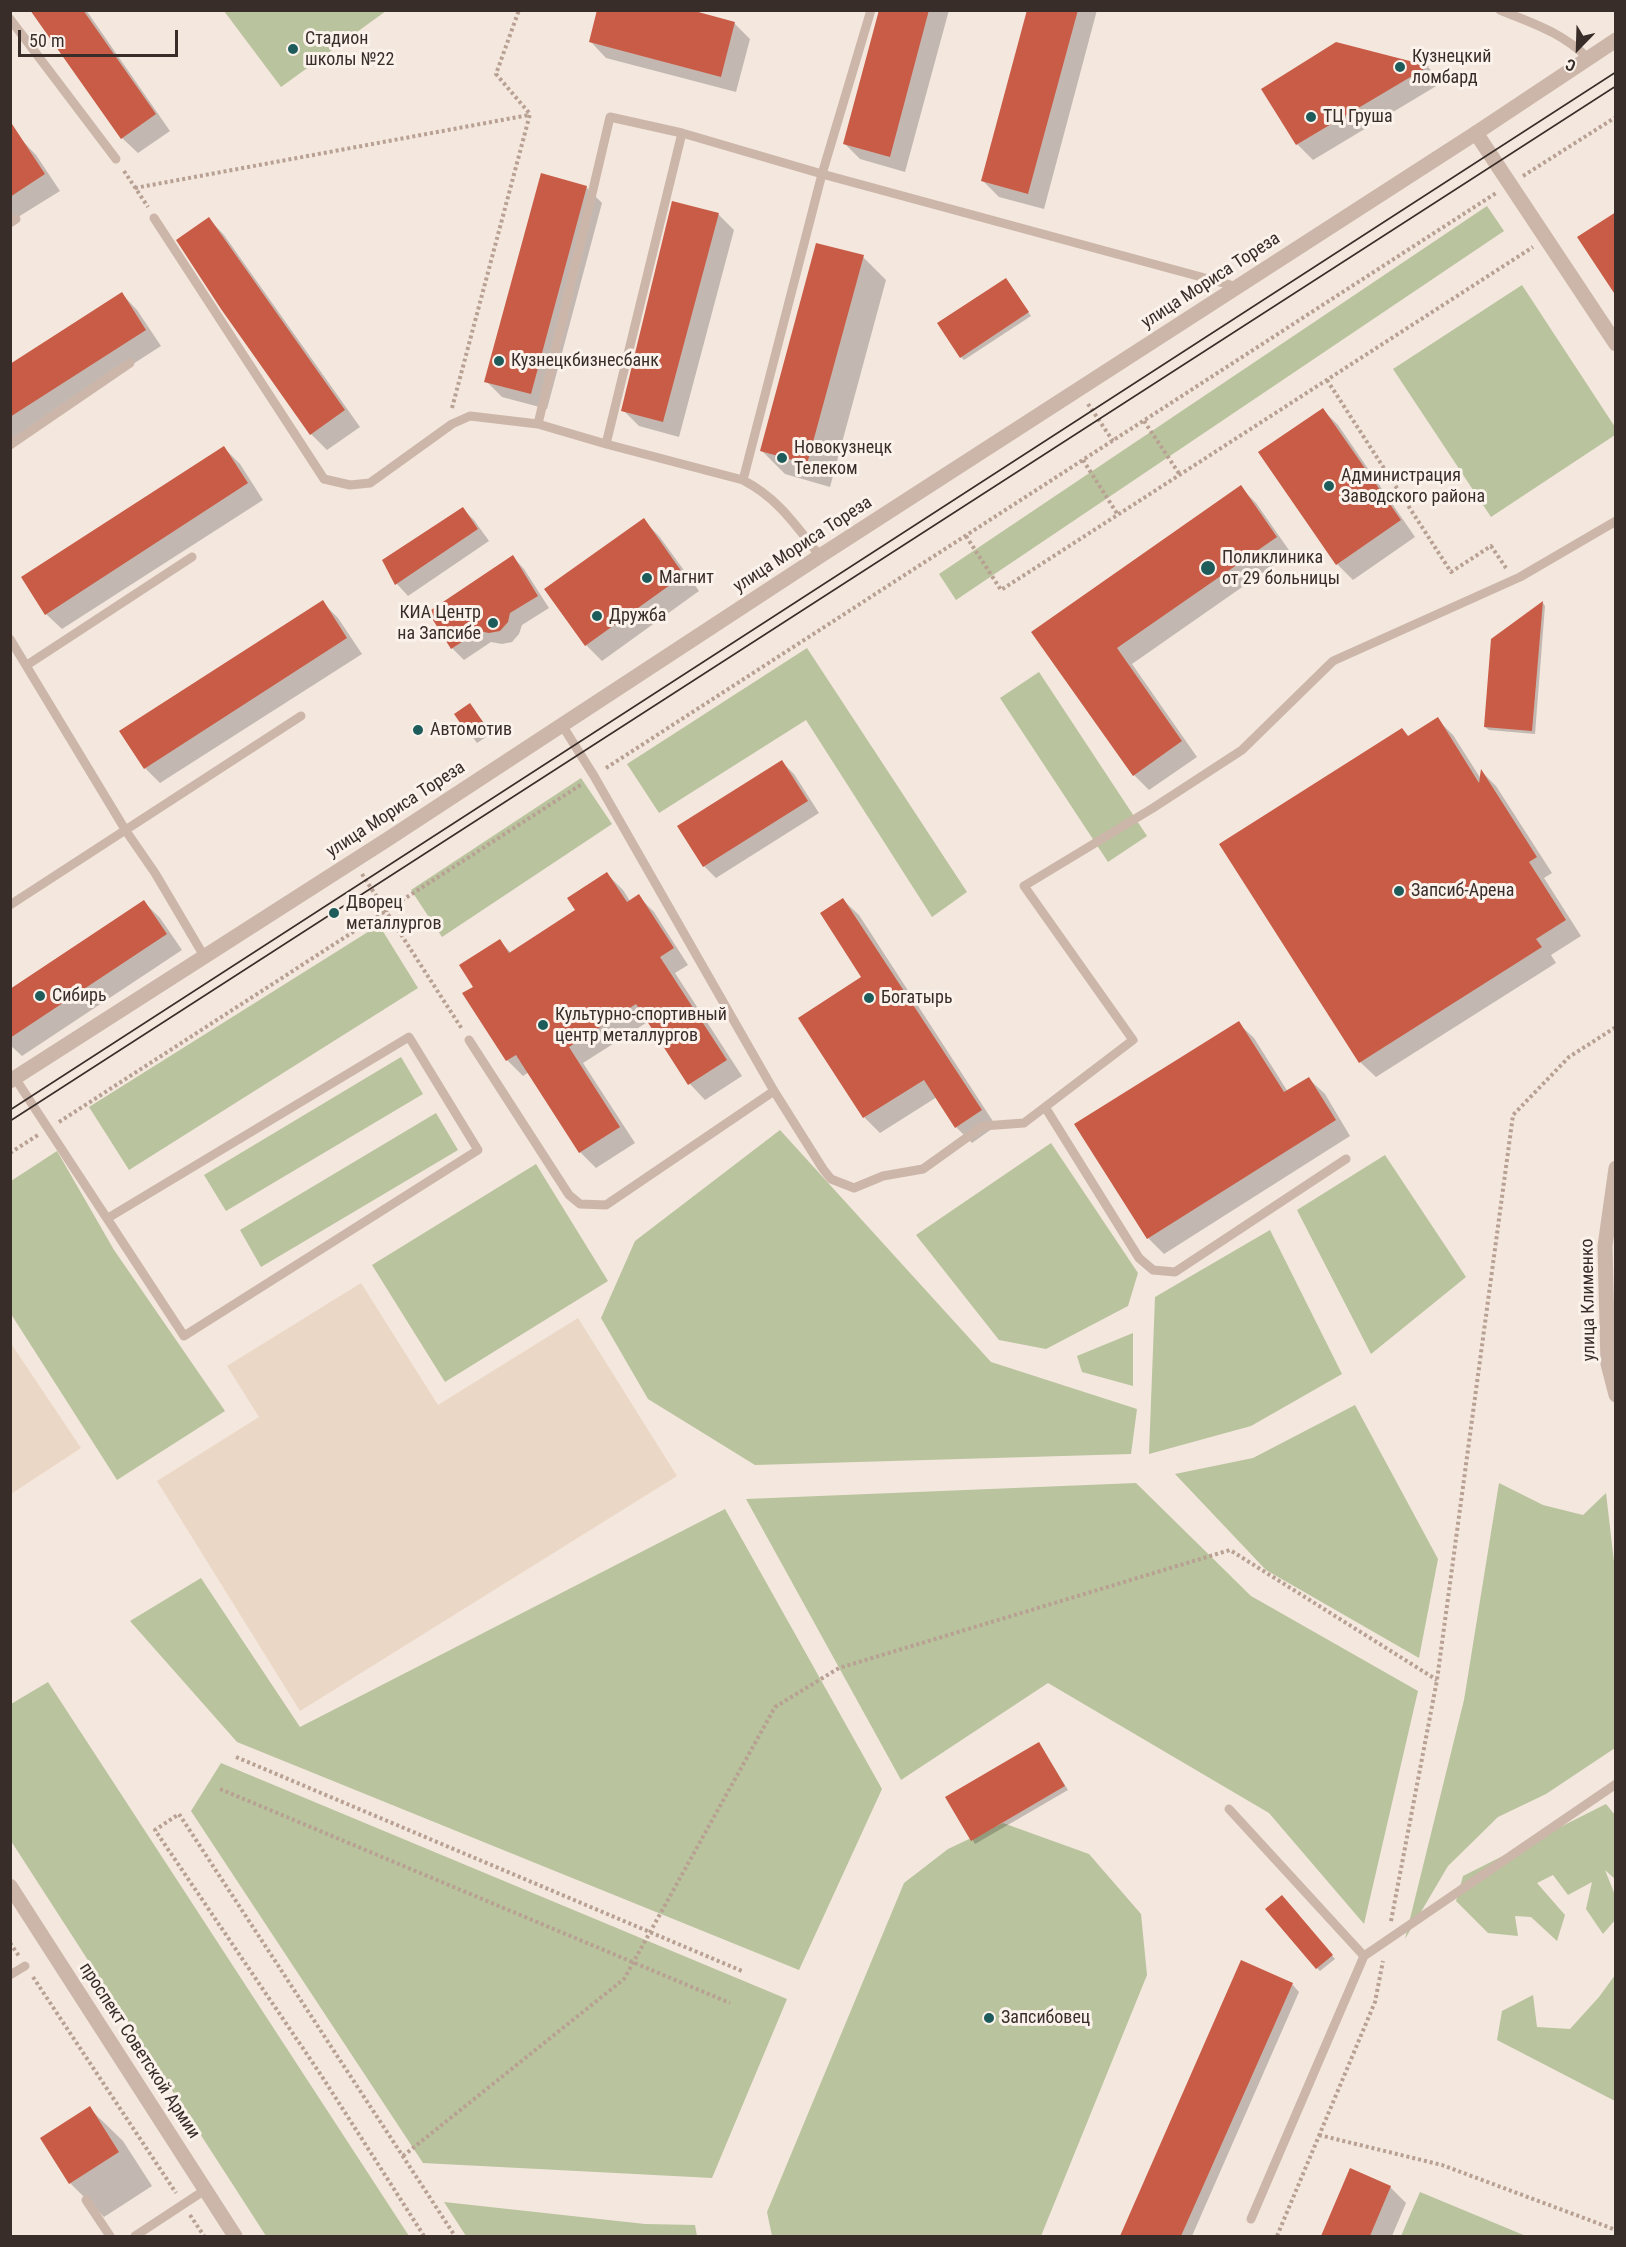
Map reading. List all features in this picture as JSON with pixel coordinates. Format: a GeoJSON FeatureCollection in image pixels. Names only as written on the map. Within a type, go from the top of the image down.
{"type":"FeatureCollection","features":[{"type":"Feature","properties":{"kind":"street","name":"улица Мориса Тореза"},"geometry":{"type":"LineString","coordinates":[[13,1079],[1476,133],[1616,40]]}},
{"type":"Feature","properties":{"kind":"street"},"geometry":{"type":"LineString","coordinates":[[1476,133],[1616,344]]}},
{"type":"Feature","properties":{"kind":"street","name":"улица Клименко"},"geometry":{"type":"LineString","coordinates":[[1616,1168],[1605,1246],[1608,1364],[1616,1395]]}},
{"type":"Feature","properties":{"kind":"street","name":"проспект Советской Армии"},"geometry":{"type":"LineString","coordinates":[[10,1886],[235,2236]]}},
{"type":"Feature","properties":{"kind":"lane"},"geometry":{"type":"LineString","coordinates":[[743,480],[822,174],[871,10]]}},
{"type":"Feature","properties":{"kind":"lane"},"geometry":{"type":"LineString","coordinates":[[1500,10],[1572,42],[1588,58]]}},
{"type":"Feature","properties":{"kind":"lane"},"geometry":{"type":"LineString","coordinates":[[10,19],[116,159]]}},
{"type":"Feature","properties":{"kind":"lane"},"geometry":{"type":"LineString","coordinates":[[538,424],[610,117],[682,133],[822,174],[1238,287]]}},
{"type":"Feature","properties":{"kind":"lane"},"geometry":{"type":"LineString","coordinates":[[606,444],[682,133]]}},
{"type":"Feature","properties":{"kind":"lane"},"geometry":{"type":"LineString","coordinates":[[154,218],[324,479],[350,485],[370,483],[452,424],[470,416],[538,424],[743,480],[759,488],[775,501],[820,556]]}},
{"type":"Feature","properties":{"kind":"lane"},"geometry":{"type":"LineString","coordinates":[[10,445],[130,363]]}},
{"type":"Feature","properties":{"kind":"lane"},"geometry":{"type":"LineString","coordinates":[[562,725],[594,776],[774,1091],[831,1179],[854,1188],[883,1176],[923,1170],[983,1126],[1024,1123],[1133,1040],[1024,886],[1153,808],[1242,750],[1334,661],[1513,580],[1616,521]]}},
{"type":"Feature","properties":{"kind":"lane"},"geometry":{"type":"LineString","coordinates":[[27,665],[192,557]]}},
{"type":"Feature","properties":{"kind":"lane"},"geometry":{"type":"LineString","coordinates":[[10,639],[204,956]]}},
{"type":"Feature","properties":{"kind":"lane"},"geometry":{"type":"LineString","coordinates":[[10,905],[301,716]]}},
{"type":"Feature","properties":{"kind":"lane"},"geometry":{"type":"LineString","coordinates":[[13,1079],[108,1218],[184,1336],[478,1150],[409,1036],[108,1218]]}},
{"type":"Feature","properties":{"kind":"lane"},"geometry":{"type":"LineString","coordinates":[[469,1040],[569,1195],[580,1204],[606,1205],[774,1091]]}},
{"type":"Feature","properties":{"kind":"lane"},"geometry":{"type":"LineString","coordinates":[[1045,1107],[1139,1258],[1153,1270],[1175,1272],[1346,1159]]}},
{"type":"Feature","properties":{"kind":"lane"},"geometry":{"type":"LineString","coordinates":[[1251,2219],[1364,1956],[1616,1784]]}},
{"type":"Feature","properties":{"kind":"lane"},"geometry":{"type":"LineString","coordinates":[[1229,1809],[1364,1956]]}},
{"type":"Feature","properties":{"kind":"lane"},"geometry":{"type":"LineString","coordinates":[[10,1975],[25,1966]]}},
{"type":"Feature","properties":{"kind":"lane"},"geometry":{"type":"LineString","coordinates":[[135,2236],[205,2190]]}},
{"type":"Feature","properties":{"kind":"lane"},"geometry":{"type":"LineString","coordinates":[[86,2200],[110,2236]]}},
{"type":"Feature","properties":{"kind":"path"},"geometry":{"type":"LineString","coordinates":[[519,10],[496,74],[530,114]]}},
{"type":"Feature","properties":{"kind":"path"},"geometry":{"type":"LineString","coordinates":[[135,188],[530,114]]}},
{"type":"Feature","properties":{"kind":"path"},"geometry":{"type":"LineString","coordinates":[[452,424],[452,404],[530,114]]}},
{"type":"Feature","properties":{"kind":"path"},"geometry":{"type":"LineString","coordinates":[[10,1153],[1616,117]]}},
{"type":"Feature","properties":{"kind":"path"},"geometry":{"type":"LineString","coordinates":[[116,159],[154,218]]}},
{"type":"Feature","properties":{"kind":"path"},"geometry":{"type":"LineString","coordinates":[[966,536],[1001,591],[1546,238]]}},
{"type":"Feature","properties":{"kind":"path"},"geometry":{"type":"LineString","coordinates":[[1327,380],[1451,572],[1491,546],[1513,580]]}},
{"type":"Feature","properties":{"kind":"path"},"geometry":{"type":"LineString","coordinates":[[1079,389],[1113,441]]}},
{"type":"Feature","properties":{"kind":"path"},"geometry":{"type":"LineString","coordinates":[[1144,420],[1180,475]]}},
{"type":"Feature","properties":{"kind":"path"},"geometry":{"type":"LineString","coordinates":[[1083,460],[1119,515]]}},
{"type":"Feature","properties":{"kind":"path"},"geometry":{"type":"LineString","coordinates":[[372,889],[469,1040]]}},
{"type":"Feature","properties":{"kind":"path"},"geometry":{"type":"LineString","coordinates":[[1277,2236],[1375,2002],[1437,1680],[1513,1115],[1569,1057],[1616,1027]]}},
{"type":"Feature","properties":{"kind":"path"},"geometry":{"type":"LineString","coordinates":[[403,2156],[624,1979],[775,1707],[839,1668],[1230,1551],[1437,1680]]}},
{"type":"Feature","properties":{"kind":"path"},"geometry":{"type":"LineString","coordinates":[[236,1756],[742,1971]]}},
{"type":"Feature","properties":{"kind":"path"},"geometry":{"type":"LineString","coordinates":[[220,1789],[730,2003]]}},
{"type":"Feature","properties":{"kind":"path"},"geometry":{"type":"LineString","coordinates":[[424,2236],[321,2075],[155,1830],[179,1814],[455,2236]]}},
{"type":"Feature","properties":{"kind":"path"},"geometry":{"type":"LineString","coordinates":[[10,1943],[204,2236]]}},
{"type":"Feature","properties":{"kind":"path"},"geometry":{"type":"LineString","coordinates":[[1319,2134],[1442,2165],[1616,2230]]}},
{"type":"Feature","properties":{"kind":"green space","name":"Стадион школы №22"},"geometry":{"type":"Polygon","coordinates":[[[224,11],[386,11],[281,87],[224,11]]]}},
{"type":"Feature","properties":{"kind":"green space"},"geometry":{"type":"Polygon","coordinates":[[[1487,206],[1504,231],[956,600],[939,574],[1487,206]]]}},
{"type":"Feature","properties":{"kind":"green space"},"geometry":{"type":"Polygon","coordinates":[[[1522,285],[1615,427],[1615,435],[1491,517],[1393,369],[1522,285]]]}},
{"type":"Feature","properties":{"kind":"green space"},"geometry":{"type":"Polygon","coordinates":[[[807,648],[967,892],[932,917],[806,720],[659,813],[627,764],[807,648]]]}},
{"type":"Feature","properties":{"kind":"green space"},"geometry":{"type":"Polygon","coordinates":[[[1039,672],[1147,836],[1108,862],[1000,698],[1039,672]]]}},
{"type":"Feature","properties":{"kind":"green space"},"geometry":{"type":"Polygon","coordinates":[[[581,778],[612,824],[442,937],[411,890],[581,778]]]}},
{"type":"Feature","properties":{"kind":"green space"},"geometry":{"type":"Polygon","coordinates":[[[379,925],[418,988],[129,1170],[89,1107],[379,925]]]}},
{"type":"Feature","properties":{"kind":"green space"},"geometry":{"type":"Polygon","coordinates":[[[401,1057],[423,1094],[226,1211],[204,1175],[401,1057]]]}},
{"type":"Feature","properties":{"kind":"green space"},"geometry":{"type":"Polygon","coordinates":[[[436,1113],[458,1150],[261,1267],[240,1230],[436,1113]]]}},
{"type":"Feature","properties":{"kind":"green space"},"geometry":{"type":"Polygon","coordinates":[[[780,1130],[991,1362],[1137,1409],[1131,1454],[755,1465],[648,1399],[601,1318],[635,1241],[780,1130]]]}},
{"type":"Feature","properties":{"kind":"green space"},"geometry":{"type":"Polygon","coordinates":[[[1051,1143],[1138,1273],[1128,1306],[1046,1349],[999,1340],[916,1235],[1051,1143]]]}},
{"type":"Feature","properties":{"kind":"green space"},"geometry":{"type":"Polygon","coordinates":[[[57,1151],[114,1250],[225,1411],[117,1480],[11,1314],[11,1181],[57,1151]]]}},
{"type":"Feature","properties":{"kind":"green space"},"geometry":{"type":"Polygon","coordinates":[[[1385,1155],[1466,1277],[1371,1354],[1297,1210],[1385,1155]]]}},
{"type":"Feature","properties":{"kind":"green space"},"geometry":{"type":"Polygon","coordinates":[[[536,1164],[608,1281],[445,1382],[372,1265],[536,1164]]]}},
{"type":"Feature","properties":{"kind":"green space"},"geometry":{"type":"Polygon","coordinates":[[[1270,1230],[1342,1374],[1251,1426],[1149,1454],[1155,1297],[1270,1230]]]}},
{"type":"Feature","properties":{"kind":"green space"},"geometry":{"type":"Polygon","coordinates":[[[1133,1333],[1133,1386],[1082,1372],[1077,1356],[1133,1333]]]}},
{"type":"Feature","properties":{"kind":"green space"},"geometry":{"type":"Polygon","coordinates":[[[1355,1405],[1438,1559],[1419,1658],[1266,1570],[1175,1474],[1253,1458],[1355,1405]]]}},
{"type":"Feature","properties":{"kind":"green space"},"geometry":{"type":"Polygon","coordinates":[[[1136,1483],[1251,1596],[1418,1691],[1364,1924],[1269,1813],[1048,1683],[901,1780],[746,1499],[1136,1483]]]}},
{"type":"Feature","properties":{"kind":"green space"},"geometry":{"type":"Polygon","coordinates":[[[1499,1483],[1543,1505],[1583,1515],[1606,1493],[1616,1579],[1615,1748],[1546,1794],[1498,1817],[1448,1866],[1405,1939],[1464,1700],[1499,1483]]]}},
{"type":"Feature","properties":{"kind":"green space"},"geometry":{"type":"Polygon","coordinates":[[[725,1509],[882,1789],[799,1970],[237,1742],[130,1621],[201,1578],[300,1727],[725,1509]]]}},
{"type":"Feature","properties":{"kind":"green space"},"geometry":{"type":"Polygon","coordinates":[[[48,1682],[409,2236],[266,2236],[11,1841],[11,1704],[48,1682]]]}},
{"type":"Feature","properties":{"kind":"green space"},"geometry":{"type":"Polygon","coordinates":[[[221,1763],[787,1999],[712,2178],[423,2163],[191,1811],[221,1763]]]}},
{"type":"Feature","properties":{"kind":"green space"},"geometry":{"type":"Polygon","coordinates":[[[1606,1804],[1615,1815],[1615,1879],[1605,1870],[1615,1895],[1615,1920],[1603,1934],[1586,1909],[1592,1882],[1568,1895],[1553,1875],[1537,1883],[1565,1915],[1557,1941],[1531,1917],[1515,1916],[1518,1936],[1488,1933],[1456,1901],[1463,1876],[1606,1804]]]}},
{"type":"Feature","properties":{"kind":"green space","name":"Запсибовец"},"geometry":{"type":"Polygon","coordinates":[[[1003,1823],[1089,1854],[1141,1914],[1147,1975],[1041,2236],[772,2236],[767,2212],[904,1883],[948,1849],[1003,1823]]]}},
{"type":"Feature","properties":{"kind":"green space"},"geometry":{"type":"Polygon","coordinates":[[[1615,1975],[1615,2101],[1497,2040],[1502,2011],[1533,1995],[1537,2027],[1570,2029],[1615,1975]]]}},
{"type":"Feature","properties":{"kind":"green space"},"geometry":{"type":"Polygon","coordinates":[[[1420,2192],[1526,2236],[1401,2236],[1420,2192]]]}},
{"type":"Feature","properties":{"kind":"green space"},"geometry":{"type":"Polygon","coordinates":[[[444,2202],[645,2224],[695,2225],[697,2236],[466,2236],[444,2202]]]}},
{"type":"Feature","properties":{"kind":"shaded area"},"geometry":{"type":"Polygon","coordinates":[[[361,1283],[438,1405],[578,1318],[677,1476],[300,1711],[157,1481],[259,1417],[227,1366],[361,1283]]]}},
{"type":"Feature","properties":{"kind":"shaded area"},"geometry":{"type":"Polygon","coordinates":[[[10,1342],[81,1448],[11,1494],[10,1494],[10,1342]]]}},
{"type":"Feature","properties":{"kind":"building"},"geometry":{"type":"Polygon","coordinates":[[[30,10],[83,10],[156,114],[121,139],[30,10]]]}},
{"type":"Feature","properties":{"kind":"building"},"geometry":{"type":"Polygon","coordinates":[[[597,10],[691,10],[735,22],[721,77],[589,42],[597,10]]]}},
{"type":"Feature","properties":{"kind":"building"},"geometry":{"type":"Polygon","coordinates":[[[879,10],[929,10],[890,157],[843,144],[879,10]]]}},
{"type":"Feature","properties":{"kind":"building"},"geometry":{"type":"Polygon","coordinates":[[[1027,10],[1078,10],[1028,194],[981,181],[1027,10]]]}},
{"type":"Feature","properties":{"kind":"building","name":"ТЦ Груша"},"geometry":{"type":"Polygon","coordinates":[[[1336,42],[1429,66],[1296,145],[1261,89],[1336,42]]]}},
{"type":"Feature","properties":{"kind":"building"},"geometry":{"type":"Polygon","coordinates":[[[10,121],[45,174],[10,197],[10,121]]]}},
{"type":"Feature","properties":{"kind":"building"},"geometry":{"type":"Polygon","coordinates":[[[541,173],[587,186],[531,394],[484,382],[541,173]]]}},
{"type":"Feature","properties":{"kind":"building"},"geometry":{"type":"Polygon","coordinates":[[[672,201],[719,213],[663,422],[621,411],[672,201]]]}},
{"type":"Feature","properties":{"kind":"building"},"geometry":{"type":"Polygon","coordinates":[[[1616,212],[1616,296],[1577,237],[1616,212]]]}},
{"type":"Feature","properties":{"kind":"building"},"geometry":{"type":"Polygon","coordinates":[[[209,217],[345,410],[310,435],[221,309],[176,240],[209,217]]]}},
{"type":"Feature","properties":{"kind":"building"},"geometry":{"type":"Polygon","coordinates":[[[816,243],[864,255],[807,464],[760,451],[816,243]]]}},
{"type":"Feature","properties":{"kind":"building"},"geometry":{"type":"Polygon","coordinates":[[[1006,278],[1029,312],[960,358],[937,323],[1006,278]]]}},
{"type":"Feature","properties":{"kind":"building"},"geometry":{"type":"Polygon","coordinates":[[[122,292],[146,330],[10,417],[10,364],[122,292]]]}},
{"type":"Feature","properties":{"kind":"building","name":"Администрация Заводского района"},"geometry":{"type":"Polygon","coordinates":[[[1323,408],[1401,520],[1336,565],[1258,452],[1323,408]]]}},
{"type":"Feature","properties":{"kind":"building"},"geometry":{"type":"Polygon","coordinates":[[[224,446],[248,483],[45,615],[21,577],[224,446]]]}},
{"type":"Feature","properties":{"kind":"building"},"geometry":{"type":"Polygon","coordinates":[[[1241,485],[1277,537],[1117,648],[1182,741],[1133,776],[1031,632],[1241,485]]]}},
{"type":"Feature","properties":{"kind":"building"},"geometry":{"type":"Polygon","coordinates":[[[463,507],[478,529],[395,585],[382,560],[463,507]]]}},
{"type":"Feature","properties":{"kind":"building"},"geometry":{"type":"Polygon","coordinates":[[[644,518],[684,575],[585,646],[544,589],[644,518]]]}},
{"type":"Feature","properties":{"kind":"building"},"geometry":{"type":"Polygon","coordinates":[[[513,555],[538,596],[510,613],[508,622],[500,631],[489,633],[479,631],[451,649],[428,612],[513,555]]]}},
{"type":"Feature","properties":{"kind":"building"},"geometry":{"type":"Polygon","coordinates":[[[323,600],[347,638],[144,769],[119,731],[323,600]]]}},
{"type":"Feature","properties":{"kind":"building"},"geometry":{"type":"Polygon","coordinates":[[[1543,601],[1532,731],[1484,727],[1491,639],[1543,601]]]}},
{"type":"Feature","properties":{"kind":"building"},"geometry":{"type":"Polygon","coordinates":[[[470,703],[485,725],[469,736],[454,714],[470,703]]]}},
{"type":"Feature","properties":{"kind":"building","name":"Запсиб-Арена"},"geometry":{"type":"Polygon","coordinates":[[[1438,717],[1479,783],[1481,769],[1537,857],[1529,862],[1566,920],[1536,939],[1542,947],[1359,1063],[1219,844],[1402,728],[1408,736],[1438,717]]]}},
{"type":"Feature","properties":{"kind":"building"},"geometry":{"type":"Polygon","coordinates":[[[782,760],[808,801],[703,867],[677,826],[782,760]]]}},
{"type":"Feature","properties":{"kind":"building","name":"Культурно-спортивный центр металлургов"},"geometry":{"type":"Polygon","coordinates":[[[607,872],[627,902],[639,894],[674,948],[660,957],[727,1060],[688,1085],[636,1004],[569,1047],[620,1127],[579,1153],[516,1055],[506,1061],[462,993],[473,987],[459,965],[500,939],[509,953],[575,910],[567,898],[607,872]]]}},
{"type":"Feature","properties":{"kind":"building","name":"Богатырь"},"geometry":{"type":"Polygon","coordinates":[[[843,898],[982,1110],[955,1128],[924,1080],[863,1118],[798,1018],[861,977],[820,913],[843,898]]]}},
{"type":"Feature","properties":{"kind":"building"},"geometry":{"type":"Polygon","coordinates":[[[144,900],[167,934],[10,1038],[10,989],[144,900]]]}},
{"type":"Feature","properties":{"kind":"building"},"geometry":{"type":"Polygon","coordinates":[[[1239,1021],[1284,1092],[1309,1077],[1336,1120],[1147,1239],[1074,1124],[1239,1021]]]}},
{"type":"Feature","properties":{"kind":"building"},"geometry":{"type":"Polygon","coordinates":[[[1039,1742],[1065,1786],[971,1841],[945,1797],[1039,1742]]]}},
{"type":"Feature","properties":{"kind":"building"},"geometry":{"type":"Polygon","coordinates":[[[1282,1895],[1333,1955],[1316,1969],[1265,1909],[1282,1895]]]}},
{"type":"Feature","properties":{"kind":"building"},"geometry":{"type":"Polygon","coordinates":[[[1241,1960],[1293,1983],[1181,2236],[1120,2236],[1241,1960]]]}},
{"type":"Feature","properties":{"kind":"building"},"geometry":{"type":"Polygon","coordinates":[[[90,2106],[119,2152],[69,2184],[40,2138],[90,2106]]]}},
{"type":"Feature","properties":{"kind":"building"},"geometry":{"type":"Polygon","coordinates":[[[1350,2168],[1391,2186],[1370,2236],[1321,2236],[1350,2168]]]}},
{"type":"Feature","properties":{"kind":"tram line"},"geometry":{"type":"LineString","coordinates":[[10,1110],[1616,72]]}},
{"type":"Feature","properties":{"kind":"tram line"},"geometry":{"type":"LineString","coordinates":[[10,1121],[1616,86]]}},
{"type":"Feature","properties":{"kind":"place","name":"Стадион школы №22"},"geometry":{"type":"Point","coordinates":[293,49]}},
{"type":"Feature","properties":{"kind":"place","name":"Кузнецкий ломбард"},"geometry":{"type":"Point","coordinates":[1400,67]}},
{"type":"Feature","properties":{"kind":"place","name":"ТЦ Груша"},"geometry":{"type":"Point","coordinates":[1311,117]}},
{"type":"Feature","properties":{"kind":"place","name":"Кузнецкбизнесбанк"},"geometry":{"type":"Point","coordinates":[499,361]}},
{"type":"Feature","properties":{"kind":"place","name":"Новокузнецк Телеком"},"geometry":{"type":"Point","coordinates":[782,458]}},
{"type":"Feature","properties":{"kind":"place","name":"Администрация Заводского района"},"geometry":{"type":"Point","coordinates":[1329,486]}},
{"type":"Feature","properties":{"kind":"place","name":"Поликлиника от 29 больницы"},"geometry":{"type":"Point","coordinates":[1208,568]}},
{"type":"Feature","properties":{"kind":"place","name":"Магнит"},"geometry":{"type":"Point","coordinates":[647,578]}},
{"type":"Feature","properties":{"kind":"place","name":"Дружба"},"geometry":{"type":"Point","coordinates":[597,616]}},
{"type":"Feature","properties":{"kind":"place","name":"КИА Центр на Запсибе"},"geometry":{"type":"Point","coordinates":[493,623]}},
{"type":"Feature","properties":{"kind":"place","name":"Автомотив"},"geometry":{"type":"Point","coordinates":[418,730]}},
{"type":"Feature","properties":{"kind":"place","name":"Запсиб-Арена"},"geometry":{"type":"Point","coordinates":[1399,891]}},
{"type":"Feature","properties":{"kind":"place","name":"Дворец металлургов"},"geometry":{"type":"Point","coordinates":[334,913]}},
{"type":"Feature","properties":{"kind":"place","name":"Сибирь"},"geometry":{"type":"Point","coordinates":[40,996]}},
{"type":"Feature","properties":{"kind":"place","name":"Богатырь"},"geometry":{"type":"Point","coordinates":[869,998]}},
{"type":"Feature","properties":{"kind":"place","name":"Культурно-спортивный центр металлургов"},"geometry":{"type":"Point","coordinates":[543,1025]}},
{"type":"Feature","properties":{"kind":"place","name":"Запсибовец"},"geometry":{"type":"Point","coordinates":[989,2018]}}]}
